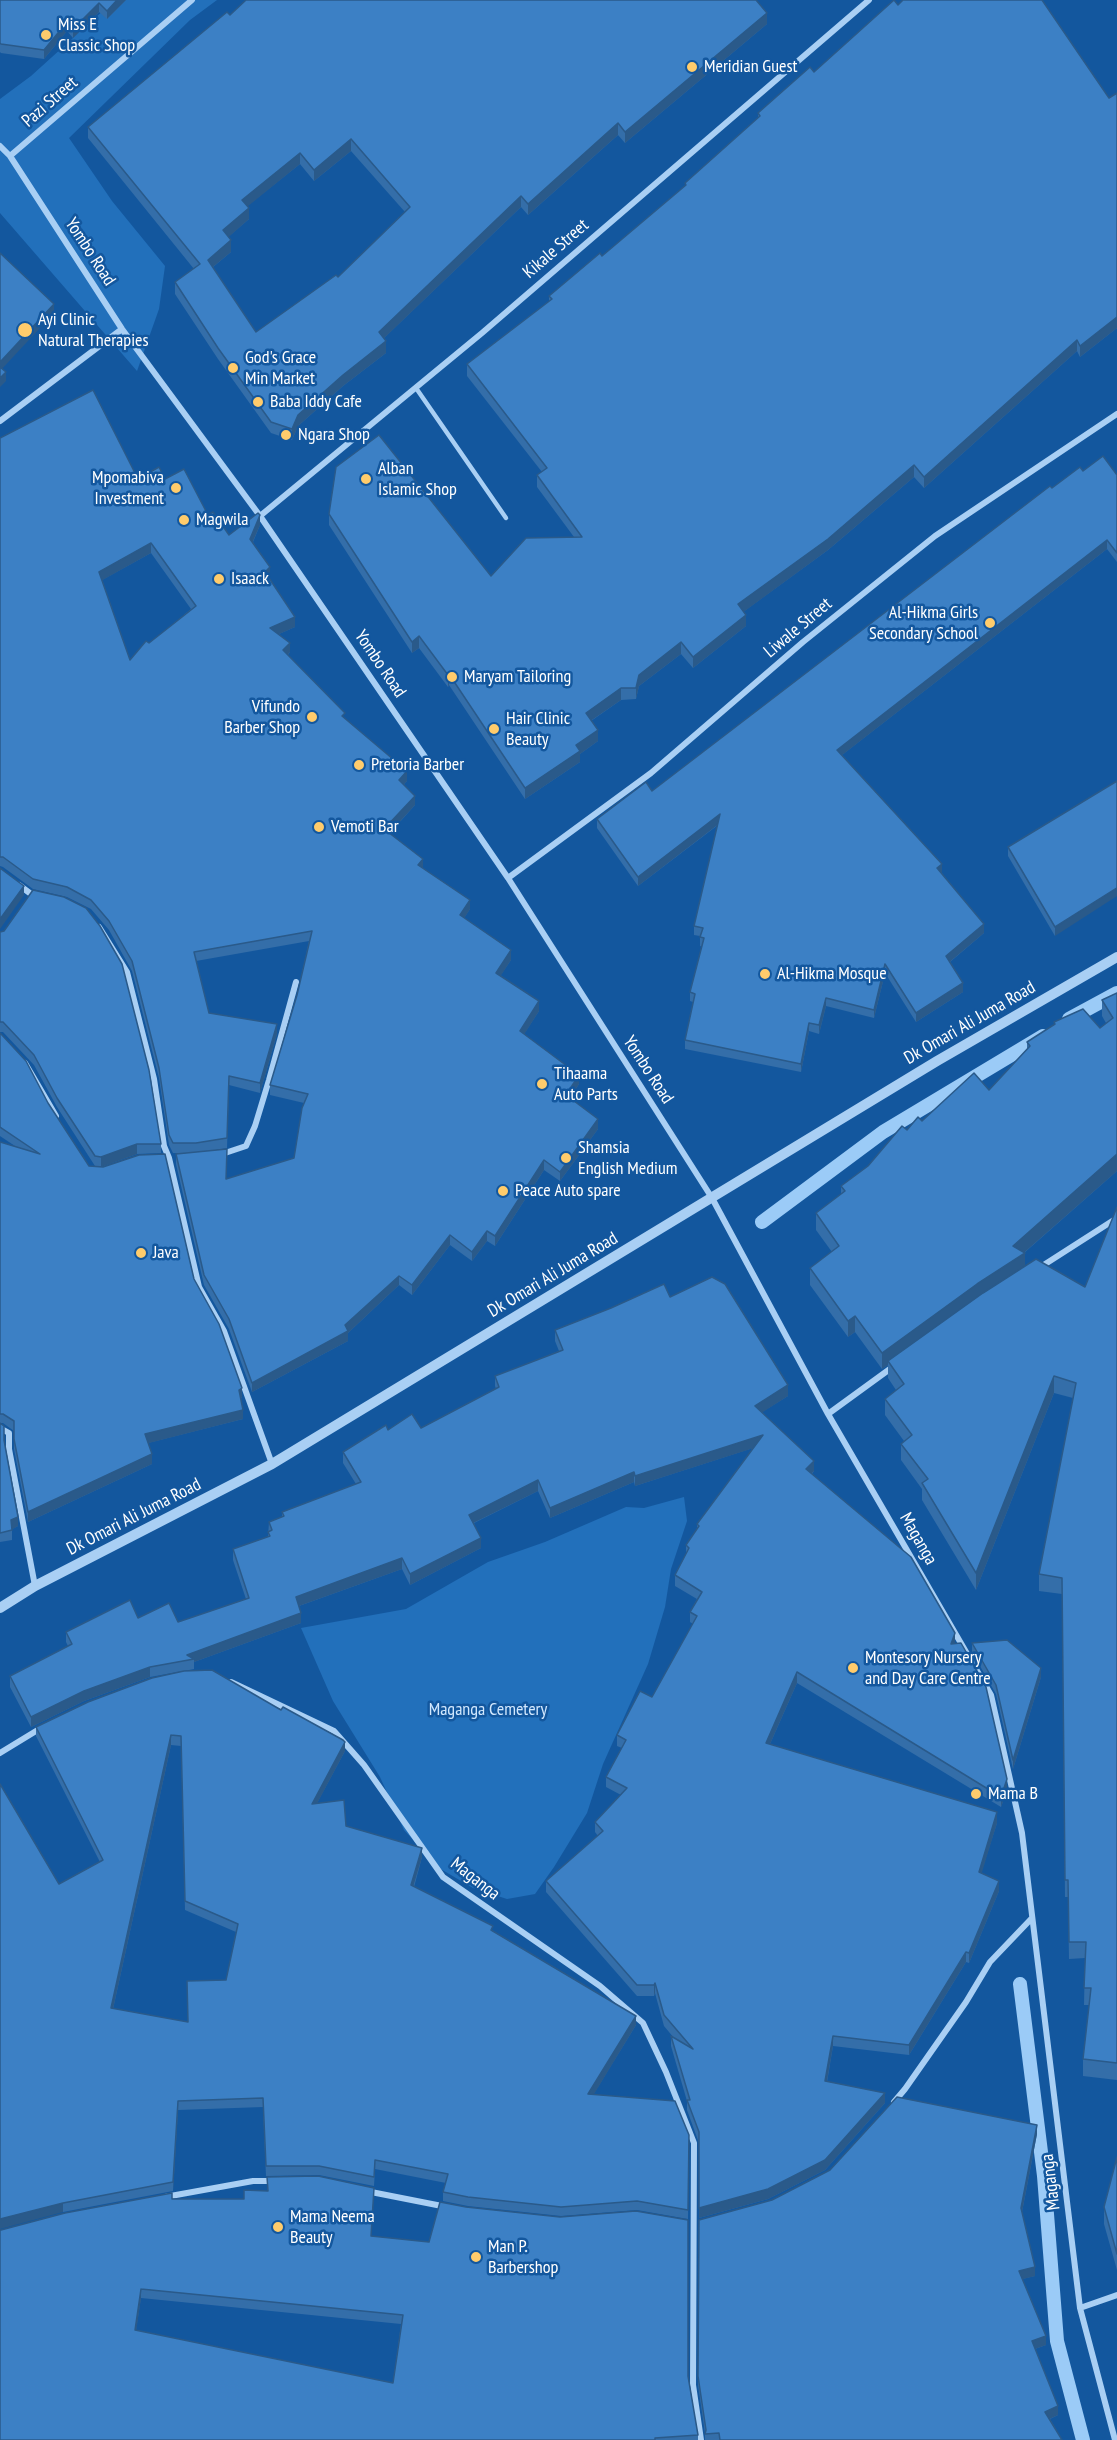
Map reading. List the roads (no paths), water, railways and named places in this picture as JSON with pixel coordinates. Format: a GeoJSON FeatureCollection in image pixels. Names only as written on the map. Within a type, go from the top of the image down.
{"type":"FeatureCollection","features":[{"type":"Feature","properties":{"kind":"street","name":"Pazi Street"},"geometry":{"type":"LineString","coordinates":[[10,156],[192,0]]}},
{"type":"Feature","properties":{"kind":"street","name":"Kikale Street"},"geometry":{"type":"LineString","coordinates":[[260,516],[416,388],[869,0]]}},
{"type":"Feature","properties":{"kind":"street","name":"Yombo Road"},"geometry":{"type":"LineString","coordinates":[[0,146],[10,156],[122,329],[260,516],[508,878],[712,1198]]}},
{"type":"Feature","properties":{"kind":"street"},"geometry":{"type":"LineString","coordinates":[[0,421],[122,329]]}},
{"type":"Feature","properties":{"kind":"street","name":"Liwale Street"},"geometry":{"type":"LineString","coordinates":[[508,878],[651,773],[804,642],[935,536],[1117,414]]}},
{"type":"Feature","properties":{"kind":"street"},"geometry":{"type":"LineString","coordinates":[[15,882],[31,894],[48,898]]}},
{"type":"Feature","properties":{"kind":"street"},"geometry":{"type":"LineString","coordinates":[[25,903],[31,894]]}},
{"type":"Feature","properties":{"kind":"street"},"geometry":{"type":"LineString","coordinates":[[94,920],[127,972],[153,1079],[164,1146],[169,1158],[199,1287],[224,1331],[272,1464]]}},
{"type":"Feature","properties":{"kind":"street","name":"Dk Omari Ali Juma Road"},"geometry":{"type":"LineString","coordinates":[[0,1608],[35,1586],[272,1464],[938,1060],[1117,957]]}},
{"type":"Feature","properties":{"kind":"street"},"geometry":{"type":"LineString","coordinates":[[206,1156],[226,1154],[246,1146],[255,1126],[296,982]]}},
{"type":"Feature","properties":{"kind":"street"},"geometry":{"type":"LineString","coordinates":[[22,1060],[30,1068],[58,1120]]}},
{"type":"Feature","properties":{"kind":"street"},"geometry":{"type":"LineString","coordinates":[[159,1158],[178,1158]]}},
{"type":"Feature","properties":{"kind":"street","name":"Maganga"},"geometry":{"type":"LineString","coordinates":[[712,1198],[828,1414],[991,1695],[1023,1833],[1080,2308],[1115,2440]]}},
{"type":"Feature","properties":{"kind":"street"},"geometry":{"type":"LineString","coordinates":[[1033,1272],[1117,1218]]}},
{"type":"Feature","properties":{"kind":"street"},"geometry":{"type":"LineString","coordinates":[[828,1414],[904,1359]]}},
{"type":"Feature","properties":{"kind":"street"},"geometry":{"type":"LineString","coordinates":[[0,1428],[9,1433],[9,1449],[35,1586]]}},
{"type":"Feature","properties":{"kind":"street","name":"Maganga"},"geometry":{"type":"LineString","coordinates":[[224,1678],[334,1731],[364,1765],[443,1877],[600,1986],[643,2024],[666,2072],[694,2143],[693,2385],[701,2440]]}},
{"type":"Feature","properties":{"kind":"street"},"geometry":{"type":"LineString","coordinates":[[0,1752],[24,1736],[45,1726]]}},
{"type":"Feature","properties":{"kind":"street"},"geometry":{"type":"LineString","coordinates":[[890,2106],[905,2089],[959,2012],[990,1962],[1032,1918]]}},
{"type":"Feature","properties":{"kind":"street"},"geometry":{"type":"LineString","coordinates":[[157,2199],[253,2181],[286,2181]]}},
{"type":"Feature","properties":{"kind":"street"},"geometry":{"type":"LineString","coordinates":[[362,2190],[457,2209]]}},
{"type":"Feature","properties":{"kind":"street"},"geometry":{"type":"LineString","coordinates":[[681,2223],[693,2225],[704,2222]]}},
{"type":"Feature","properties":{"kind":"street"},"geometry":{"type":"LineString","coordinates":[[1080,2308],[1117,2295]]}},
{"type":"Feature","properties":{"kind":"lane"},"geometry":{"type":"LineString","coordinates":[[416,388],[506,518]]}},
{"type":"Feature","properties":{"kind":"waterway"},"geometry":{"type":"LineString","coordinates":[[1069,1019],[1117,993]]}},
{"type":"Feature","properties":{"kind":"waterway"},"geometry":{"type":"LineString","coordinates":[[762,1222],[883,1132],[1043,1036]]}},
{"type":"Feature","properties":{"kind":"waterway"},"geometry":{"type":"LineString","coordinates":[[1020,1984],[1044,2176],[1057,2341],[1083,2440]]}},
{"type":"Feature","properties":{"kind":"place","name":"Miss E Classic Shop"},"geometry":{"type":"Point","coordinates":[46,35]}},
{"type":"Feature","properties":{"kind":"place","name":"Meridian Guest"},"geometry":{"type":"Point","coordinates":[692,67]}},
{"type":"Feature","properties":{"kind":"place","name":"Ayi Clinic Natural Therapies"},"geometry":{"type":"Point","coordinates":[25,330]}},
{"type":"Feature","properties":{"kind":"place","name":"God's Grace Min Market"},"geometry":{"type":"Point","coordinates":[233,368]}},
{"type":"Feature","properties":{"kind":"place","name":"Baba Iddy Cafe"},"geometry":{"type":"Point","coordinates":[258,402]}},
{"type":"Feature","properties":{"kind":"place","name":"Ngara Shop"},"geometry":{"type":"Point","coordinates":[286,435]}},
{"type":"Feature","properties":{"kind":"place","name":"Alban Islamic Shop"},"geometry":{"type":"Point","coordinates":[366,479]}},
{"type":"Feature","properties":{"kind":"place","name":"Mpomabiva Investment"},"geometry":{"type":"Point","coordinates":[176,488]}},
{"type":"Feature","properties":{"kind":"place","name":"Magwila"},"geometry":{"type":"Point","coordinates":[184,520]}},
{"type":"Feature","properties":{"kind":"place","name":"Isaack"},"geometry":{"type":"Point","coordinates":[219,579]}},
{"type":"Feature","properties":{"kind":"place","name":"Al-Hikma Girls Secondary School"},"geometry":{"type":"Point","coordinates":[990,623]}},
{"type":"Feature","properties":{"kind":"place","name":"Maryam Tailoring"},"geometry":{"type":"Point","coordinates":[452,677]}},
{"type":"Feature","properties":{"kind":"place","name":"Vifundo Barber Shop"},"geometry":{"type":"Point","coordinates":[312,717]}},
{"type":"Feature","properties":{"kind":"place","name":"Hair Clinic Beauty"},"geometry":{"type":"Point","coordinates":[494,729]}},
{"type":"Feature","properties":{"kind":"place","name":"Pretoria Barber"},"geometry":{"type":"Point","coordinates":[359,765]}},
{"type":"Feature","properties":{"kind":"place","name":"Vemoti Bar"},"geometry":{"type":"Point","coordinates":[319,827]}},
{"type":"Feature","properties":{"kind":"place","name":"Al-Hikma Mosque"},"geometry":{"type":"Point","coordinates":[765,974]}},
{"type":"Feature","properties":{"kind":"place","name":"Tihaama Auto Parts"},"geometry":{"type":"Point","coordinates":[542,1084]}},
{"type":"Feature","properties":{"kind":"place","name":"Shamsia English Medium"},"geometry":{"type":"Point","coordinates":[566,1158]}},
{"type":"Feature","properties":{"kind":"place","name":"Peace Auto spare"},"geometry":{"type":"Point","coordinates":[503,1191]}},
{"type":"Feature","properties":{"kind":"place","name":"Java"},"geometry":{"type":"Point","coordinates":[141,1253]}},
{"type":"Feature","properties":{"kind":"place","name":"Montesory Nursery and Day Care Centre"},"geometry":{"type":"Point","coordinates":[853,1668]}},
{"type":"Feature","properties":{"kind":"place","name":"Mama B"},"geometry":{"type":"Point","coordinates":[976,1794]}},
{"type":"Feature","properties":{"kind":"place","name":"Mama Neema Beauty"},"geometry":{"type":"Point","coordinates":[278,2227]}},
{"type":"Feature","properties":{"kind":"place","name":"Man P. Barbershop"},"geometry":{"type":"Point","coordinates":[476,2257]}},
{"type":"Feature","properties":{"kind":"park label","name":"Maganga Cemetery"},"geometry":{"type":"Point","coordinates":[488,1710]}}]}
